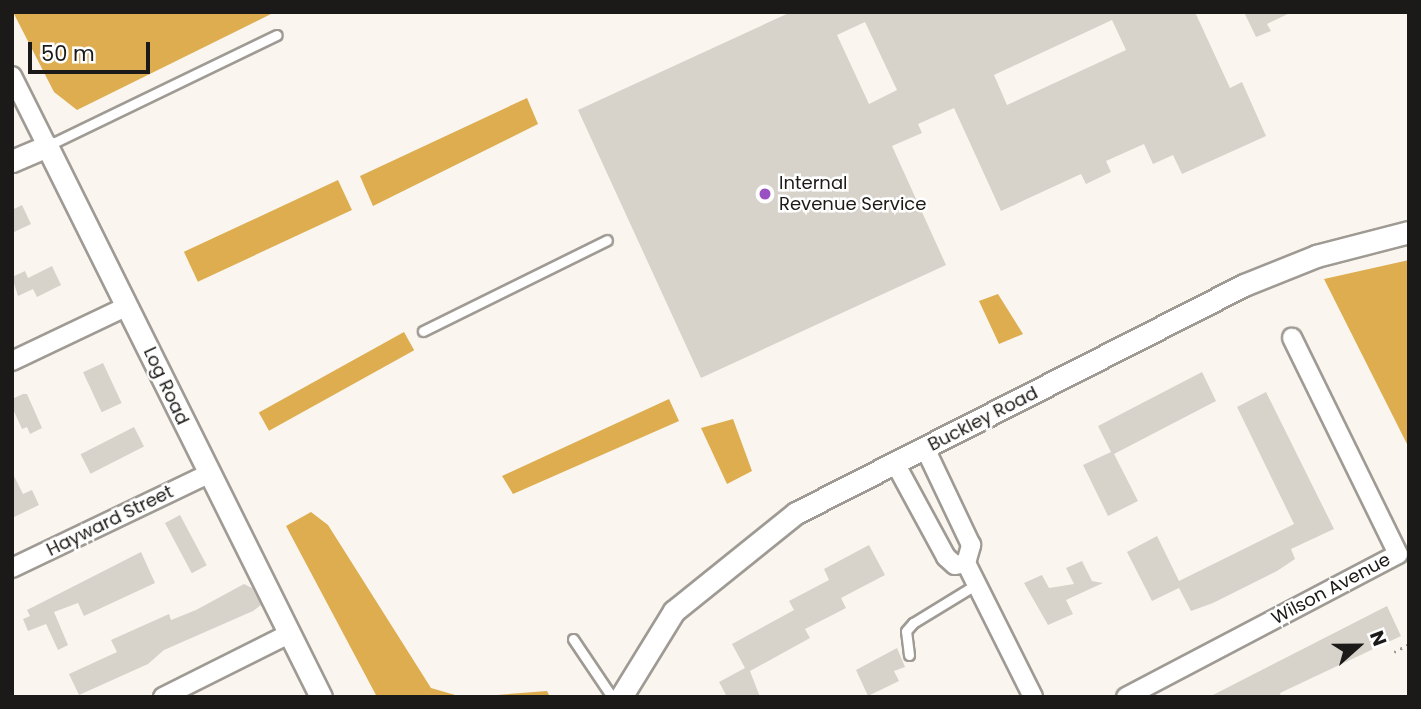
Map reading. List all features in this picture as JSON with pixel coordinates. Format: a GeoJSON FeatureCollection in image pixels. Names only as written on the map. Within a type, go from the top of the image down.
{"type":"FeatureCollection","features":[{"type":"Feature","properties":{"kind":"street","name":"Log Road"},"geometry":{"type":"LineString","coordinates":[[12,76],[321,697]]}},
{"type":"Feature","properties":{"kind":"street"},"geometry":{"type":"LineString","coordinates":[[12,161],[47,146]]}},
{"type":"Feature","properties":{"kind":"street","name":"Buckley Road"},"geometry":{"type":"LineString","coordinates":[[621,697],[674,611],[736,558],[796,513],[1279,270],[1409,232]]}},
{"type":"Feature","properties":{"kind":"street"},"geometry":{"type":"LineString","coordinates":[[12,362],[128,306]]}},
{"type":"Feature","properties":{"kind":"street","name":"Wilson Avenue"},"geometry":{"type":"LineString","coordinates":[[1126,697],[1398,554],[1292,338]]}},
{"type":"Feature","properties":{"kind":"street"},"geometry":{"type":"LineString","coordinates":[[925,448],[971,545],[966,563],[1032,697]]}},
{"type":"Feature","properties":{"kind":"street"},"geometry":{"type":"LineString","coordinates":[[895,463],[946,557],[955,565],[966,563]]}},
{"type":"Feature","properties":{"kind":"street","name":"Hayward Street"},"geometry":{"type":"LineString","coordinates":[[12,568],[208,474]]}},
{"type":"Feature","properties":{"kind":"street"},"geometry":{"type":"LineString","coordinates":[[163,697],[289,634]]}},
{"type":"Feature","properties":{"kind":"lane"},"geometry":{"type":"LineString","coordinates":[[47,146],[277,35]]}},
{"type":"Feature","properties":{"kind":"lane"},"geometry":{"type":"LineString","coordinates":[[422,331],[607,240]]}},
{"type":"Feature","properties":{"kind":"lane"},"geometry":{"type":"LineString","coordinates":[[909,655],[906,631],[913,623],[977,584]]}},
{"type":"Feature","properties":{"kind":"lane"},"geometry":{"type":"LineString","coordinates":[[573,639],[612,697]]}},
{"type":"Feature","properties":{"kind":"path"},"geometry":{"type":"LineString","coordinates":[[1394,652],[1409,644]]}},
{"type":"Feature","properties":{"kind":"shaded area"},"geometry":{"type":"Polygon","coordinates":[[[13,12],[275,12],[77,110],[54,92],[13,12]]]}},
{"type":"Feature","properties":{"kind":"shaded area"},"geometry":{"type":"Polygon","coordinates":[[[527,98],[538,124],[373,206],[360,176],[527,98]]]}},
{"type":"Feature","properties":{"kind":"shaded area"},"geometry":{"type":"Polygon","coordinates":[[[338,180],[352,210],[198,282],[184,252],[338,180]]]}},
{"type":"Feature","properties":{"kind":"shaded area"},"geometry":{"type":"Polygon","coordinates":[[[1409,260],[1409,448],[1324,279],[1409,260]]]}},
{"type":"Feature","properties":{"kind":"shaded area"},"geometry":{"type":"Polygon","coordinates":[[[998,294],[1023,334],[999,344],[979,301],[998,294]]]}},
{"type":"Feature","properties":{"kind":"shaded area"},"geometry":{"type":"Polygon","coordinates":[[[404,332],[414,350],[269,431],[259,412],[404,332]]]}},
{"type":"Feature","properties":{"kind":"shaded area"},"geometry":{"type":"Polygon","coordinates":[[[669,399],[679,421],[513,494],[502,476],[669,399]]]}},
{"type":"Feature","properties":{"kind":"shaded area"},"geometry":{"type":"Polygon","coordinates":[[[733,419],[752,471],[727,484],[701,428],[733,419]]]}},
{"type":"Feature","properties":{"kind":"shaded area"},"geometry":{"type":"Polygon","coordinates":[[[311,512],[328,525],[431,688],[462,697],[377,697],[286,526],[311,512]]]}},
{"type":"Feature","properties":{"kind":"shaded area"},"geometry":{"type":"Polygon","coordinates":[[[547,691],[550,697],[470,697],[547,691]]]}},
{"type":"Feature","properties":{"kind":"building","name":"Internal Revenue Service"},"geometry":{"type":"Polygon","coordinates":[[[791,12],[1195,12],[1230,88],[1242,82],[1266,136],[1182,174],[1173,155],[1153,164],[1144,144],[1106,161],[1111,172],[1086,184],[1081,174],[1001,211],[954,108],[918,124],[922,133],[892,146],[946,265],[701,378],[578,110],[791,12]],[[1112,20],[994,75],[1007,105],[1126,50],[1112,20]],[[865,22],[837,35],[869,104],[897,90],[865,22]]]}},
{"type":"Feature","properties":{"kind":"building"},"geometry":{"type":"Polygon","coordinates":[[[1244,12],[1292,12],[1267,24],[1271,31],[1256,37],[1244,12]]]}},
{"type":"Feature","properties":{"kind":"building"},"geometry":{"type":"Polygon","coordinates":[[[22,205],[31,224],[12,233],[12,210],[22,205]]]}},
{"type":"Feature","properties":{"kind":"building"},"geometry":{"type":"Polygon","coordinates":[[[52,266],[61,285],[37,297],[33,289],[18,296],[12,277],[25,271],[28,278],[52,266]]]}},
{"type":"Feature","properties":{"kind":"building"},"geometry":{"type":"Polygon","coordinates":[[[103,363],[122,403],[102,412],[83,372],[103,363]]]}},
{"type":"Feature","properties":{"kind":"building"},"geometry":{"type":"Polygon","coordinates":[[[1202,372],[1216,401],[1114,454],[1138,501],[1108,516],[1083,465],[1111,452],[1098,426],[1202,372]]]}},
{"type":"Feature","properties":{"kind":"building"},"geometry":{"type":"Polygon","coordinates":[[[1266,392],[1334,529],[1291,549],[1295,559],[1277,571],[1213,603],[1191,611],[1179,588],[1152,601],[1127,552],[1157,536],[1179,581],[1294,524],[1237,407],[1266,392]]]}},
{"type":"Feature","properties":{"kind":"building"},"geometry":{"type":"Polygon","coordinates":[[[27,394],[42,428],[30,434],[27,427],[22,429],[12,407],[12,399],[27,394]]]}},
{"type":"Feature","properties":{"kind":"building"},"geometry":{"type":"Polygon","coordinates":[[[134,427],[144,447],[91,474],[81,454],[134,427]]]}},
{"type":"Feature","properties":{"kind":"building"},"geometry":{"type":"Polygon","coordinates":[[[12,472],[23,494],[32,490],[39,505],[12,518],[12,472]]]}},
{"type":"Feature","properties":{"kind":"building"},"geometry":{"type":"Polygon","coordinates":[[[180,515],[207,565],[192,573],[165,523],[180,515]]]}},
{"type":"Feature","properties":{"kind":"building"},"geometry":{"type":"Polygon","coordinates":[[[869,545],[885,575],[841,598],[846,608],[805,629],[810,638],[750,671],[760,697],[727,697],[719,682],[745,668],[732,644],[794,610],[789,601],[829,580],[824,569],[869,545]]]}},
{"type":"Feature","properties":{"kind":"building"},"geometry":{"type":"Polygon","coordinates":[[[141,552],[155,583],[84,616],[78,603],[54,612],[68,645],[58,650],[46,624],[28,631],[23,619],[30,616],[27,610],[141,552]]]}},
{"type":"Feature","properties":{"kind":"building"},"geometry":{"type":"Polygon","coordinates":[[[1082,561],[1092,581],[1103,583],[1066,600],[1073,614],[1048,625],[1024,583],[1042,575],[1049,588],[1074,584],[1066,568],[1082,561]]]}},
{"type":"Feature","properties":{"kind":"building"},"geometry":{"type":"Polygon","coordinates":[[[244,584],[252,588],[261,605],[253,611],[164,650],[148,664],[79,695],[69,674],[117,652],[111,640],[169,614],[171,620],[196,610],[244,584]]]}},
{"type":"Feature","properties":{"kind":"building"},"geometry":{"type":"Polygon","coordinates":[[[1387,606],[1401,636],[1280,693],[1281,697],[1209,697],[1387,606]]]}},
{"type":"Feature","properties":{"kind":"building"},"geometry":{"type":"Polygon","coordinates":[[[897,648],[905,667],[894,671],[899,681],[868,696],[856,670],[897,648]]]}},
{"type":"Feature","properties":{"kind":"place","name":"Internal Revenue Service"},"geometry":{"type":"Point","coordinates":[765,194]}}]}
